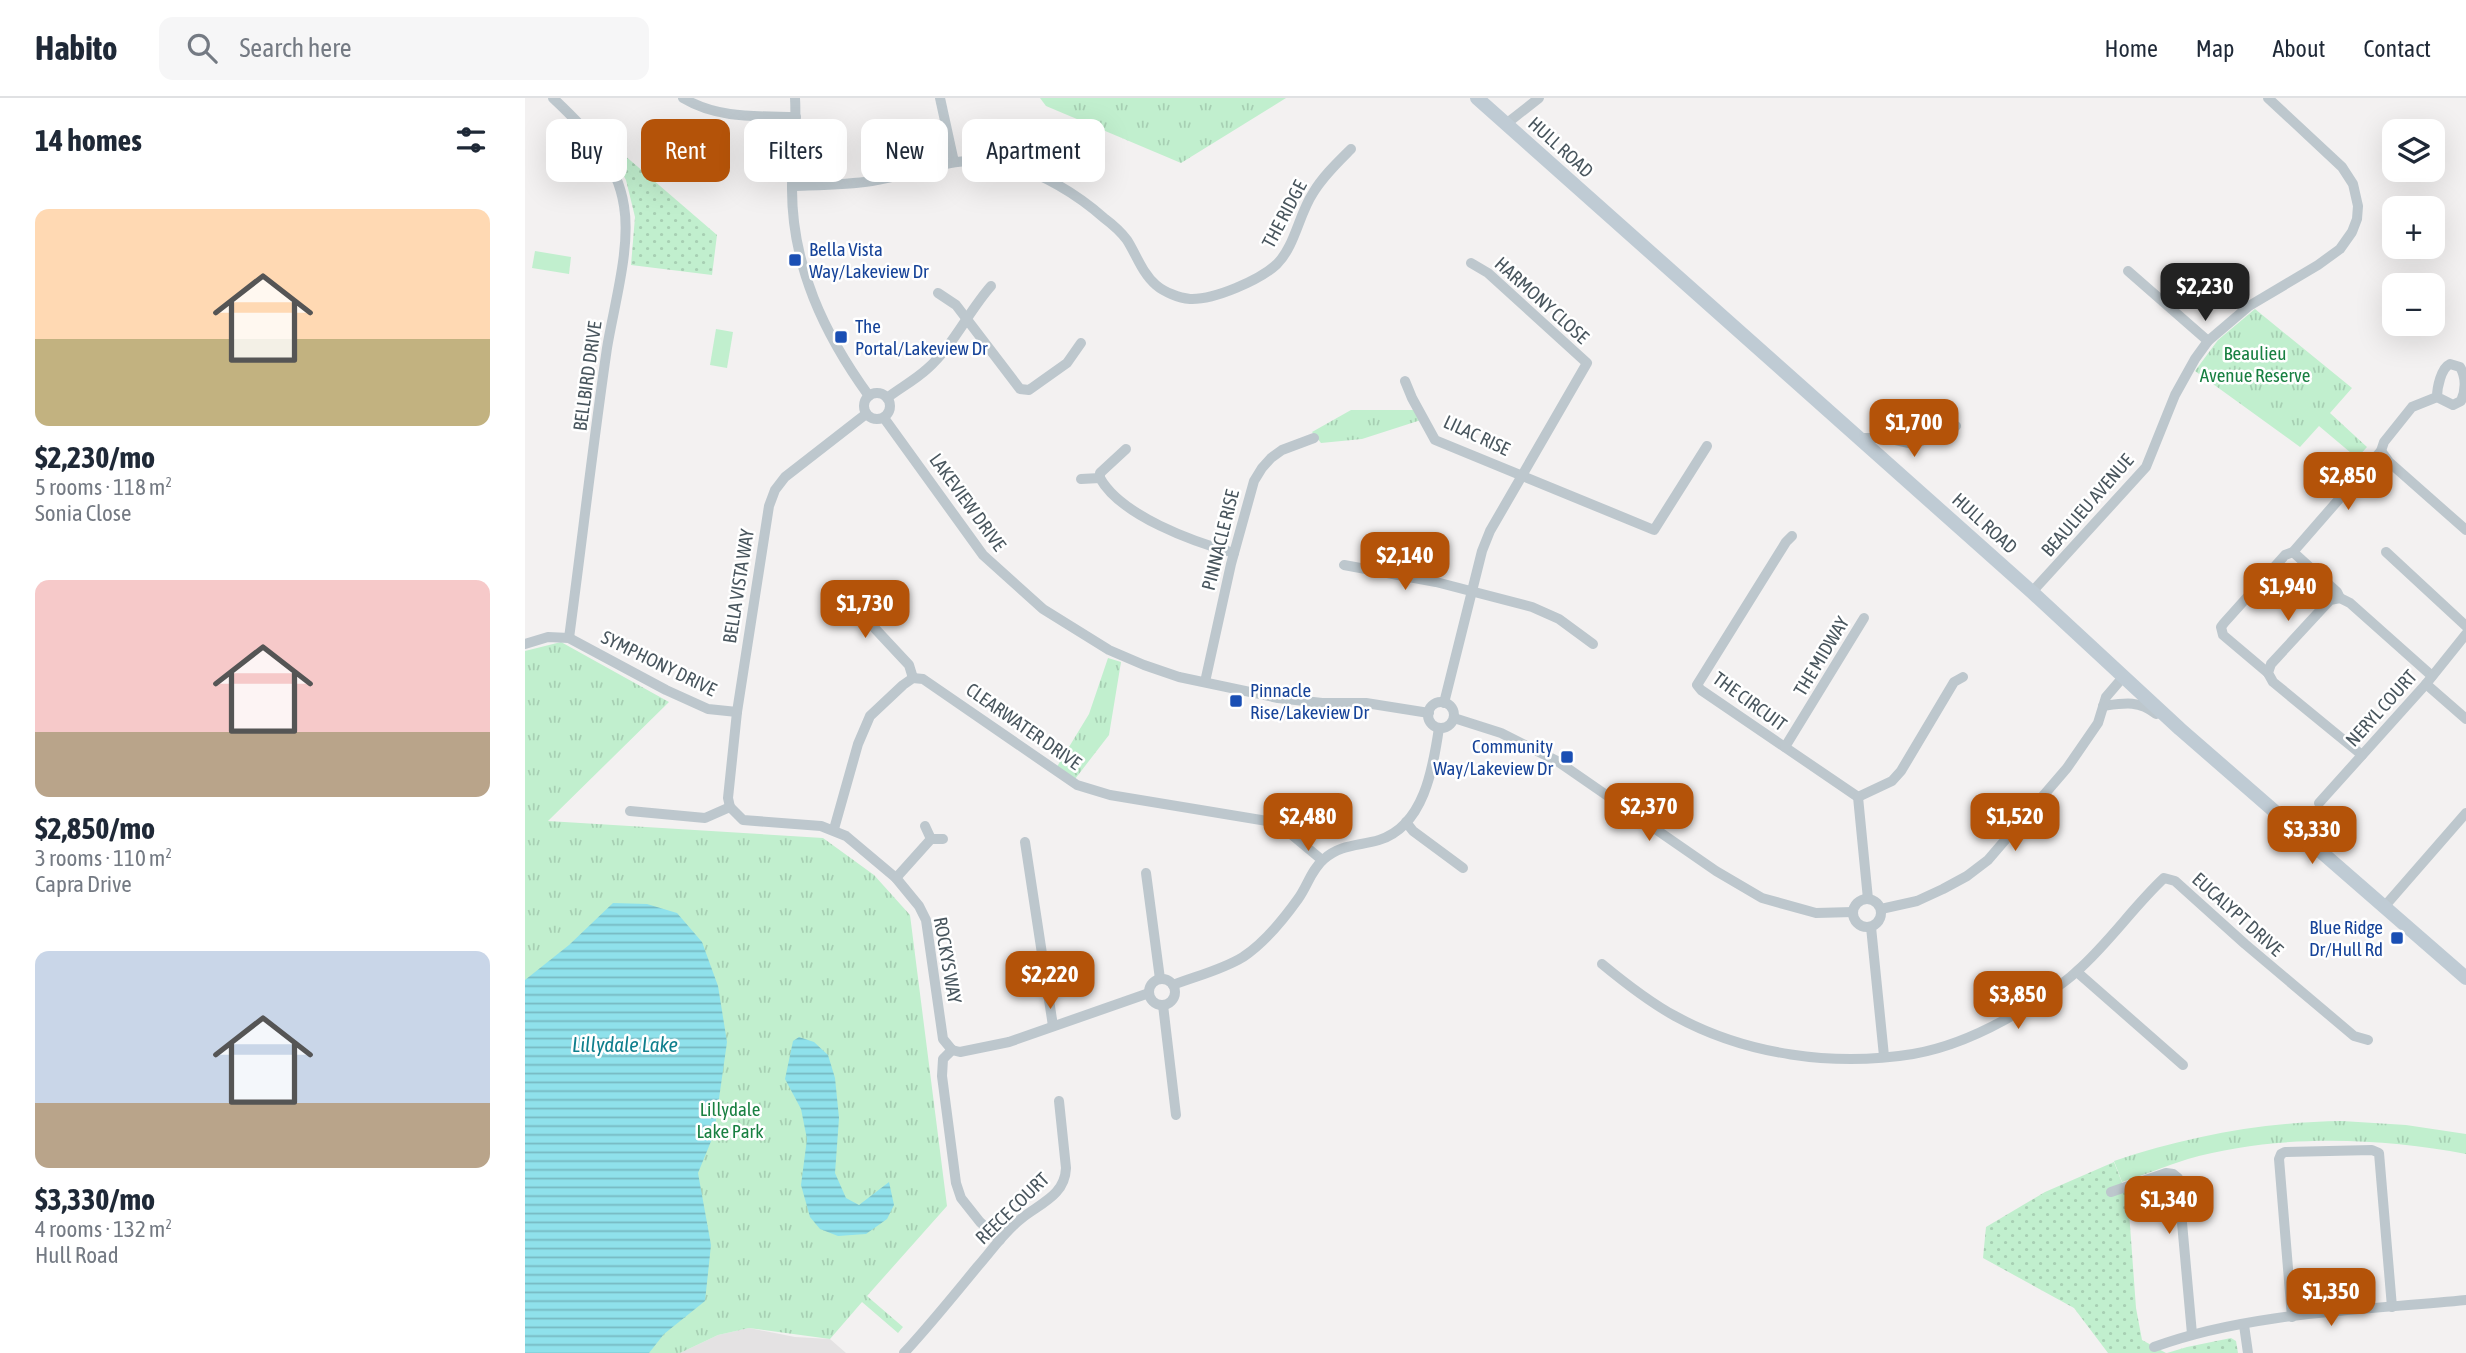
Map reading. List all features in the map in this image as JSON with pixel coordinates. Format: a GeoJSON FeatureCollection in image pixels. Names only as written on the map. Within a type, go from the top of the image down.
{"type":"FeatureCollection","features":[{"type":"Feature","properties":{"kind":"main road","name":"HULL ROAD"},"geometry":{"type":"LineString","coordinates":[[1477,98],[2032,592],[2180,729],[2466,978]]}},
{"type":"Feature","properties":{"kind":"street","name":"BELLBIRD DRIVE"},"geometry":{"type":"LineString","coordinates":[[553,98],[604,152],[616,176],[624,205],[627,232],[607,349],[569,638]]}},
{"type":"Feature","properties":{"kind":"street"},"geometry":{"type":"LineString","coordinates":[[683,98],[705,110],[730,115],[796,117]]}},
{"type":"Feature","properties":{"kind":"street"},"geometry":{"type":"LineString","coordinates":[[795,98],[793,217],[805,278],[817,310],[836,346],[869,396]]}},
{"type":"Feature","properties":{"kind":"street"},"geometry":{"type":"LineString","coordinates":[[940,98],[954,162]]}},
{"type":"Feature","properties":{"kind":"street"},"geometry":{"type":"LineString","coordinates":[[1506,124],[1539,98]]}},
{"type":"Feature","properties":{"kind":"street","name":"BEAULIEU AVENUE"},"geometry":{"type":"LineString","coordinates":[[2032,592],[2146,467],[2175,395],[2208,341],[2249,306],[2340,249],[2357,219],[2358,206],[2353,184],[2342,167],[2268,98]]}},
{"type":"Feature","properties":{"kind":"street","name":"THE RIDGE"},"geometry":{"type":"LineString","coordinates":[[792,186],[872,181],[976,159],[1007,164],[1061,187],[1104,218],[1125,238],[1156,285],[1171,294],[1189,299],[1238,287],[1260,276],[1278,262],[1313,192],[1351,149]]}},
{"type":"Feature","properties":{"kind":"street","name":"HARMONY CLOSE"},"geometry":{"type":"LineString","coordinates":[[1471,263],[1488,273],[1587,363],[1523,476]]}},
{"type":"Feature","properties":{"kind":"street"},"geometry":{"type":"LineString","coordinates":[[2128,271],[2208,341]]}},
{"type":"Feature","properties":{"kind":"street"},"geometry":{"type":"LineString","coordinates":[[887,398],[928,368],[968,320],[972,307],[991,286]]}},
{"type":"Feature","properties":{"kind":"street"},"geometry":{"type":"LineString","coordinates":[[938,293],[956,305],[1020,389],[1029,390],[1067,363],[1081,343]]}},
{"type":"Feature","properties":{"kind":"street","name":"LILAC RISE"},"geometry":{"type":"LineString","coordinates":[[1405,381],[1435,440],[1654,530],[1707,446]]}},
{"type":"Feature","properties":{"kind":"street"},"geometry":{"type":"LineString","coordinates":[[876,393],[887,398],[890,410],[884,418],[874,419],[866,414],[864,404],[869,396],[876,393]]}},
{"type":"Feature","properties":{"kind":"street"},"geometry":{"type":"LineString","coordinates":[[2362,755],[2273,682],[2268,673],[2223,635],[2221,627],[2285,555],[2293,551],[2381,451],[2384,442],[2412,407],[2437,397]]}},
{"type":"Feature","properties":{"kind":"street","name":"BELLA VISTA WAY"},"geometry":{"type":"LineString","coordinates":[[730,807],[728,798],[737,712],[765,523],[775,490],[785,477],[866,414]]}},
{"type":"Feature","properties":{"kind":"street","name":"LAKEVIEW DRIVE"},"geometry":{"type":"LineString","coordinates":[[884,418],[983,555],[1042,608],[1109,650],[1179,677],[1301,702],[1366,702],[1429,713]]}},
{"type":"Feature","properties":{"kind":"street"},"geometry":{"type":"LineString","coordinates":[[1860,438],[1886,438],[1912,444],[1956,426]]}},
{"type":"Feature","properties":{"kind":"street","name":"PINNACLE RISE"},"geometry":{"type":"LineString","coordinates":[[1205,682],[1248,499],[1262,468],[1282,450],[1314,438]]}},
{"type":"Feature","properties":{"kind":"street"},"geometry":{"type":"LineString","coordinates":[[1126,449],[1100,473],[1100,478],[1111,492],[1149,519],[1197,542],[1234,553]]}},
{"type":"Feature","properties":{"kind":"street"},"geometry":{"type":"LineString","coordinates":[[2381,451],[2389,462],[2466,530]]}},
{"type":"Feature","properties":{"kind":"street"},"geometry":{"type":"LineString","coordinates":[[1444,703],[1490,531],[1523,476]]}},
{"type":"Feature","properties":{"kind":"street"},"geometry":{"type":"LineString","coordinates":[[1081,479],[1100,478]]}},
{"type":"Feature","properties":{"kind":"street","name":"THE CIRCUIT"},"geometry":{"type":"LineString","coordinates":[[1792,536],[1697,685],[1858,797]]}},
{"type":"Feature","properties":{"kind":"street"},"geometry":{"type":"LineString","coordinates":[[2293,551],[2340,597],[2360,612],[2466,719]]}},
{"type":"Feature","properties":{"kind":"street"},"geometry":{"type":"LineString","coordinates":[[2386,552],[2466,626]]}},
{"type":"Feature","properties":{"kind":"street"},"geometry":{"type":"LineString","coordinates":[[1344,565],[1532,607],[1559,619],[1593,644]]}},
{"type":"Feature","properties":{"kind":"street"},"geometry":{"type":"LineString","coordinates":[[834,829],[858,744],[870,716],[913,678],[909,665],[839,590]]}},
{"type":"Feature","properties":{"kind":"street"},"geometry":{"type":"LineString","coordinates":[[2268,673],[2271,664],[2329,600],[2340,597]]}},
{"type":"Feature","properties":{"kind":"street","name":"THE MIDWAY"},"geometry":{"type":"LineString","coordinates":[[1785,747],[1864,618]]}},
{"type":"Feature","properties":{"kind":"street","name":"NERYL COURT"},"geometry":{"type":"LineString","coordinates":[[2319,803],[2429,680],[2466,634]]}},
{"type":"Feature","properties":{"kind":"street"},"geometry":{"type":"LineString","coordinates":[[525,644],[548,637],[569,638]]}},
{"type":"Feature","properties":{"kind":"street","name":"SYMPHONY DRIVE"},"geometry":{"type":"LineString","coordinates":[[569,638],[666,690],[708,709],[737,712]]}},
{"type":"Feature","properties":{"kind":"street"},"geometry":{"type":"LineString","coordinates":[[1881,909],[1917,901],[1967,876],[1988,860],[2067,768],[2098,723],[2106,697],[2124,676]]}},
{"type":"Feature","properties":{"kind":"street"},"geometry":{"type":"LineString","coordinates":[[1868,899],[1858,797],[1892,781],[1933,721],[1954,682],[1963,677]]}},
{"type":"Feature","properties":{"kind":"street","name":"CLEARWATER DRIVE"},"geometry":{"type":"LineString","coordinates":[[913,678],[923,679],[938,688],[1077,785],[1109,795],[1267,821],[1286,830],[1322,860]]}},
{"type":"Feature","properties":{"kind":"street"},"geometry":{"type":"LineString","coordinates":[[1444,703],[1452,708],[1454,718],[1448,726],[1439,728],[1431,723],[1429,713],[1435,704],[1444,703]]}},
{"type":"Feature","properties":{"kind":"street"},"geometry":{"type":"LineString","coordinates":[[2103,706],[2125,703],[2143,705],[2180,729]]}},
{"type":"Feature","properties":{"kind":"street"},"geometry":{"type":"LineString","coordinates":[[1454,718],[1501,733],[1557,761],[1716,871],[1762,898],[1816,913],[1853,912]]}},
{"type":"Feature","properties":{"kind":"street"},"geometry":{"type":"LineString","coordinates":[[1173,985],[1229,965],[1254,948],[1298,898],[1322,860],[1340,848],[1388,836],[1406,822],[1417,808],[1433,768],[1439,728]]}},
{"type":"Feature","properties":{"kind":"street"},"geometry":{"type":"LineString","coordinates":[[630,811],[705,818],[730,807]]}},
{"type":"Feature","properties":{"kind":"street","name":"ROCKYS WAY"},"geometry":{"type":"LineString","coordinates":[[730,807],[743,820],[834,829],[896,878],[919,906],[926,920],[943,1039],[952,1050]]}},
{"type":"Feature","properties":{"kind":"street"},"geometry":{"type":"LineString","coordinates":[[2384,907],[2466,813]]}},
{"type":"Feature","properties":{"kind":"street"},"geometry":{"type":"LineString","coordinates":[[1406,822],[1412,831],[1463,868]]}},
{"type":"Feature","properties":{"kind":"street"},"geometry":{"type":"LineString","coordinates":[[925,826],[931,839]]}},
{"type":"Feature","properties":{"kind":"street"},"geometry":{"type":"LineString","coordinates":[[896,878],[931,839],[943,839]]}},
{"type":"Feature","properties":{"kind":"street"},"geometry":{"type":"LineString","coordinates":[[1024,842],[1053,1026]]}},
{"type":"Feature","properties":{"kind":"street"},"geometry":{"type":"LineString","coordinates":[[1146,873],[1160,979]]}},
{"type":"Feature","properties":{"kind":"street","name":"EUCALYPT DRIVE"},"geometry":{"type":"LineString","coordinates":[[1602,964],[1626,984],[1676,1017],[1726,1038],[1766,1050],[1817,1058],[1913,1054],[1976,1034],[2009,1018],[2077,972],[2164,878],[2175,881],[2354,1036],[2368,1040]]}},
{"type":"Feature","properties":{"kind":"street"},"geometry":{"type":"LineString","coordinates":[[1868,899],[1876,902],[1881,909],[1880,918],[1871,927],[1858,924],[1853,912],[1856,904],[1868,899]]}},
{"type":"Feature","properties":{"kind":"street"},"geometry":{"type":"LineString","coordinates":[[1871,927],[1884,1056]]}},
{"type":"Feature","properties":{"kind":"street"},"geometry":{"type":"LineString","coordinates":[[2077,972],[2183,1065]]}},
{"type":"Feature","properties":{"kind":"street"},"geometry":{"type":"LineString","coordinates":[[1000,1240],[970,1211],[956,1183],[942,1076],[943,1059],[952,1050],[960,1052],[993,1047],[1149,993],[1154,982],[1160,979],[1173,985],[1175,993],[1171,1002],[1163,1005],[1156,1004],[1149,993]]}},
{"type":"Feature","properties":{"kind":"street"},"geometry":{"type":"LineString","coordinates":[[1163,1005],[1176,1115]]}},
{"type":"Feature","properties":{"kind":"street","name":"REECE COURT"},"geometry":{"type":"LineString","coordinates":[[904,1353],[1000,1240],[1018,1221],[1054,1195],[1065,1179],[1059,1101]]}},
{"type":"Feature","properties":{"kind":"street"},"geometry":{"type":"LineString","coordinates":[[2292,1317],[2279,1159],[2285,1152],[2372,1150],[2379,1153],[2392,1307]]}},
{"type":"Feature","properties":{"kind":"street"},"geometry":{"type":"LineString","coordinates":[[2111,1192],[2166,1173],[2178,1178],[2192,1334]]}},
{"type":"Feature","properties":{"kind":"street"},"geometry":{"type":"LineString","coordinates":[[2154,1346],[2192,1334],[2292,1317],[2466,1300]]}},
{"type":"Feature","properties":{"kind":"street"},"geometry":{"type":"LineString","coordinates":[[2243,1325],[2248,1353]]}},
{"type":"Feature","properties":{"kind":"shaded area"},"geometry":{"type":"Polygon","coordinates":[[[749,1328],[795,1337],[830,1339],[846,1353],[680,1353],[718,1335],[749,1328]]]}},
{"type":"Feature","properties":{"kind":"green space"},"geometry":{"type":"Polygon","coordinates":[[[1040,98],[1286,98],[1181,163],[1105,131],[1105,119],[1077,119],[1046,106],[1040,98]]]}},
{"type":"Feature","properties":{"kind":"green space"},"geometry":{"type":"Polygon","coordinates":[[[627,158],[641,170],[641,182],[655,182],[717,235],[712,275],[631,265],[635,217],[626,182],[627,158]]]}},
{"type":"Feature","properties":{"kind":"green space"},"geometry":{"type":"Polygon","coordinates":[[[535,251],[571,257],[569,274],[532,268],[535,251]]]}},
{"type":"Feature","properties":{"kind":"green space","name":"Beaulieu Avenue Reserve"},"geometry":{"type":"Polygon","coordinates":[[[2255,309],[2352,388],[2330,413],[2367,447],[2357,458],[2319,426],[2300,447],[2195,371],[2218,340],[2255,309]]]}},
{"type":"Feature","properties":{"kind":"green space"},"geometry":{"type":"Polygon","coordinates":[[[716,329],[733,332],[727,368],[710,365],[716,329]]]}},
{"type":"Feature","properties":{"kind":"green space"},"geometry":{"type":"Polygon","coordinates":[[[1351,410],[1415,410],[1421,420],[1362,439],[1321,443],[1312,432],[1351,410]]]}},
{"type":"Feature","properties":{"kind":"green space","name":"Lillydale Lake Park"},"geometry":{"type":"Polygon","coordinates":[[[561,642],[669,702],[548,821],[823,838],[874,875],[910,915],[947,1206],[867,1296],[903,1327],[898,1333],[862,1302],[830,1339],[749,1328],[718,1335],[680,1353],[525,1353],[525,651],[561,642]]]}},
{"type":"Feature","properties":{"kind":"green space"},"geometry":{"type":"Polygon","coordinates":[[[1108,658],[1121,662],[1109,735],[1075,779],[1055,770],[1089,714],[1108,658]]]}},
{"type":"Feature","properties":{"kind":"green space"},"geometry":{"type":"Polygon","coordinates":[[[2342,1121],[2406,1125],[2466,1134],[2466,1154],[2398,1144],[2291,1142],[2221,1151],[2188,1159],[2122,1182],[2114,1161],[2170,1144],[2226,1132],[2283,1124],[2342,1121]]]}},
{"type":"Feature","properties":{"kind":"green space"},"geometry":{"type":"Polygon","coordinates":[[[2114,1162],[2128,1198],[2136,1308],[2142,1340],[2166,1353],[2108,1353],[2074,1308],[1983,1258],[1986,1227],[2045,1192],[2114,1162]]]}},
{"type":"Feature","properties":{"kind":"green space"},"geometry":{"type":"Polygon","coordinates":[[[2231,1338],[2236,1341],[2238,1353],[2167,1353],[2187,1347],[2231,1338]]]}},
{"type":"Feature","properties":{"kind":"water","name":"Lillydale Lake"},"geometry":{"type":"Polygon","coordinates":[[[613,903],[647,904],[677,913],[702,942],[718,986],[727,1042],[714,1134],[698,1173],[711,1245],[705,1301],[664,1334],[649,1353],[525,1353],[525,980],[569,945],[613,903]]]}},
{"type":"Feature","properties":{"kind":"water"},"geometry":{"type":"Polygon","coordinates":[[[799,1037],[814,1042],[828,1055],[835,1078],[839,1118],[835,1173],[846,1198],[859,1205],[889,1182],[894,1205],[887,1219],[866,1234],[838,1236],[820,1229],[810,1217],[801,1185],[807,1139],[801,1109],[785,1079],[793,1041],[799,1037]]]}},
{"type":"Feature","properties":{"kind":"place","name":"Bella Vista Way/Lakeview Dr"},"geometry":{"type":"Point","coordinates":[795,260]}},
{"type":"Feature","properties":{"kind":"place","name":"The Portal/Lakeview Dr"},"geometry":{"type":"Point","coordinates":[841,337]}},
{"type":"Feature","properties":{"kind":"place","name":"Pinnacle Rise/Lakeview Dr"},"geometry":{"type":"Point","coordinates":[1236,701]}},
{"type":"Feature","properties":{"kind":"place","name":"Community Way/Lakeview Dr"},"geometry":{"type":"Point","coordinates":[1567,757]}},
{"type":"Feature","properties":{"kind":"place","name":"Blue Ridge Dr/Hull Rd"},"geometry":{"type":"Point","coordinates":[2397,938]}}]}
